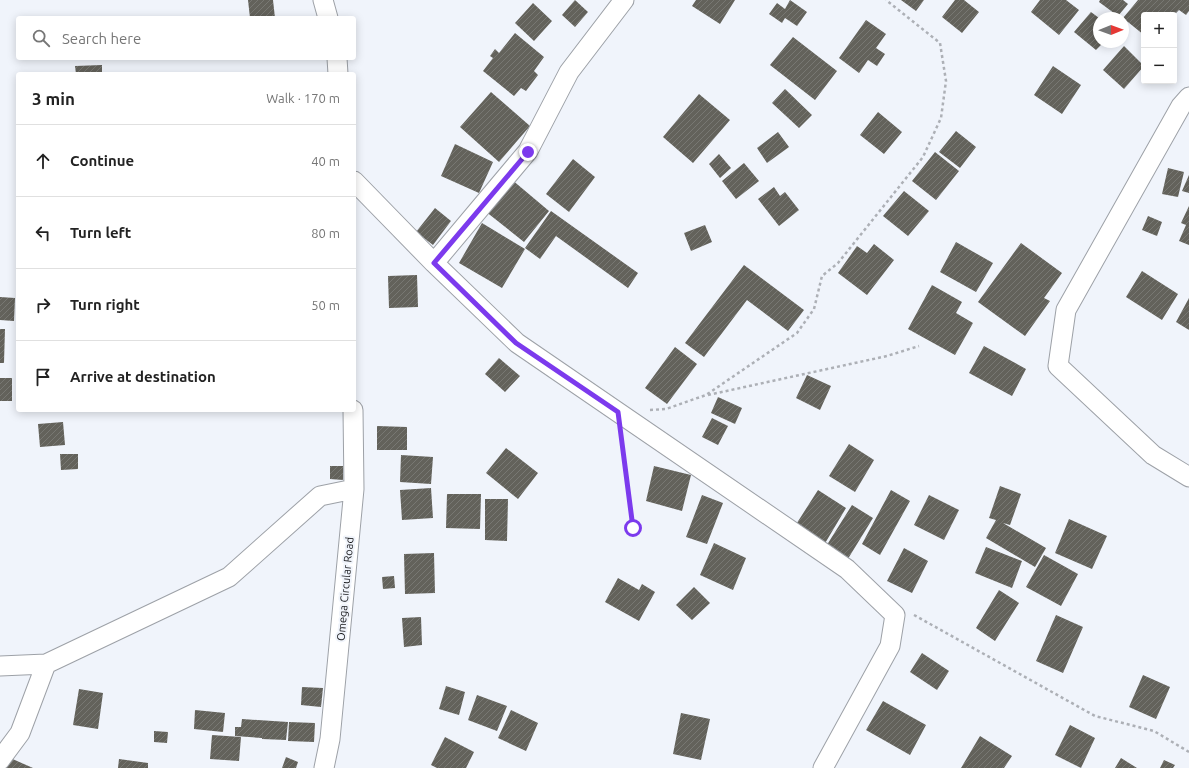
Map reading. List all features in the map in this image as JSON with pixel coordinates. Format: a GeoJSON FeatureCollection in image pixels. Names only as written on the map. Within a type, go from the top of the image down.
{"type":"FeatureCollection","features":[{"type":"Feature","properties":{"kind":"street"},"geometry":{"type":"LineString","coordinates":[[324,0],[328,16]]}},
{"type":"Feature","properties":{"kind":"street"},"geometry":{"type":"LineString","coordinates":[[434,263],[528,152],[569,72],[624,0]]}},
{"type":"Feature","properties":{"kind":"street"},"geometry":{"type":"LineString","coordinates":[[337,60],[338,72]]}},
{"type":"Feature","properties":{"kind":"street"},"geometry":{"type":"LineString","coordinates":[[1189,97],[1181,106],[1066,310],[1058,366],[1153,455],[1189,477]]}},
{"type":"Feature","properties":{"kind":"street"},"geometry":{"type":"LineString","coordinates":[[356,183],[434,263],[516,343],[847,568],[895,615],[890,646],[823,768]]}},
{"type":"Feature","properties":{"kind":"street","name":"Omega Circular Road"},"geometry":{"type":"LineString","coordinates":[[324,768],[330,739],[354,489],[353,412]]}},
{"type":"Feature","properties":{"kind":"street"},"geometry":{"type":"LineString","coordinates":[[0,666],[46,664],[229,577],[320,496],[354,489]]}},
{"type":"Feature","properties":{"kind":"street"},"geometry":{"type":"LineString","coordinates":[[0,760],[20,733],[46,664]]}},
{"type":"Feature","properties":{"kind":"path"},"geometry":{"type":"LineString","coordinates":[[706,395],[797,334],[814,309],[822,276],[838,263],[923,157],[941,118],[946,81],[940,43],[886,0]]}},
{"type":"Feature","properties":{"kind":"path"},"geometry":{"type":"LineString","coordinates":[[633,528],[618,412],[666,409],[706,395],[887,356],[919,346]]}},
{"type":"Feature","properties":{"kind":"path"},"geometry":{"type":"LineString","coordinates":[[895,615],[914,615],[1095,716],[1154,731],[1189,752]]}},
{"type":"Feature","properties":{"kind":"building"},"geometry":{"type":"Polygon","coordinates":[[[248,0],[273,0],[275,16],[250,16],[248,0]]]}},
{"type":"Feature","properties":{"kind":"building"},"geometry":{"type":"Polygon","coordinates":[[[575,0],[588,12],[575,27],[562,15],[575,0]]]}},
{"type":"Feature","properties":{"kind":"building"},"geometry":{"type":"Polygon","coordinates":[[[696,0],[735,0],[720,24],[692,6],[696,0]]]}},
{"type":"Feature","properties":{"kind":"building"},"geometry":{"type":"Polygon","coordinates":[[[790,0],[807,12],[797,26],[785,18],[782,23],[769,14],[777,3],[785,9],[790,0]]]}},
{"type":"Feature","properties":{"kind":"building"},"geometry":{"type":"Polygon","coordinates":[[[901,0],[924,0],[916,11],[901,0]]]}},
{"type":"Feature","properties":{"kind":"building"},"geometry":{"type":"Polygon","coordinates":[[[955,0],[964,0],[979,12],[962,33],[942,17],[955,0]]]}},
{"type":"Feature","properties":{"kind":"building"},"geometry":{"type":"Polygon","coordinates":[[[1040,0],[1066,0],[1079,10],[1059,35],[1031,12],[1040,0]]]}},
{"type":"Feature","properties":{"kind":"building"},"geometry":{"type":"Polygon","coordinates":[[[1100,0],[1123,0],[1128,4],[1121,12],[1113,12],[1099,2],[1100,0]]]}},
{"type":"Feature","properties":{"kind":"building"},"geometry":{"type":"Polygon","coordinates":[[[1138,0],[1189,0],[1189,11],[1186,15],[1179,10],[1177,12],[1141,12],[1141,33],[1129,23],[1128,12],[1138,0]]]}},
{"type":"Feature","properties":{"kind":"building"},"geometry":{"type":"Polygon","coordinates":[[[533,3],[552,21],[534,41],[515,23],[533,3]]]}},
{"type":"Feature","properties":{"kind":"building"},"geometry":{"type":"Polygon","coordinates":[[[1091,12],[1093,14],[1093,48],[1074,32],[1091,12]]]}},
{"type":"Feature","properties":{"kind":"building"},"geometry":{"type":"Polygon","coordinates":[[[866,20],[886,34],[876,48],[885,54],[877,66],[868,60],[859,73],[839,58],[866,20]]]}},
{"type":"Feature","properties":{"kind":"building"},"geometry":{"type":"Polygon","coordinates":[[[515,33],[544,57],[534,71],[538,75],[526,91],[521,88],[514,96],[483,71],[493,58],[490,56],[495,49],[499,53],[515,33]]]}},
{"type":"Feature","properties":{"kind":"building"},"geometry":{"type":"Polygon","coordinates":[[[793,37],[837,71],[815,100],[770,65],[793,37]]]}},
{"type":"Feature","properties":{"kind":"building"},"geometry":{"type":"Polygon","coordinates":[[[1122,48],[1126,48],[1141,63],[1141,69],[1124,89],[1103,70],[1122,48]]]}},
{"type":"Feature","properties":{"kind":"building"},"geometry":{"type":"Polygon","coordinates":[[[102,65],[102,72],[76,72],[75,66],[102,65]]]}},
{"type":"Feature","properties":{"kind":"building"},"geometry":{"type":"Polygon","coordinates":[[[1053,66],[1081,85],[1062,114],[1034,95],[1053,66]]]}},
{"type":"Feature","properties":{"kind":"building"},"geometry":{"type":"Polygon","coordinates":[[[785,89],[812,115],[799,128],[772,103],[785,89]]]}},
{"type":"Feature","properties":{"kind":"building"},"geometry":{"type":"Polygon","coordinates":[[[491,92],[530,126],[499,162],[460,127],[491,92]]]}},
{"type":"Feature","properties":{"kind":"building"},"geometry":{"type":"Polygon","coordinates":[[[699,94],[730,120],[693,163],[663,137],[699,94]]]}},
{"type":"Feature","properties":{"kind":"building"},"geometry":{"type":"Polygon","coordinates":[[[878,112],[902,132],[884,154],[860,135],[878,112]]]}},
{"type":"Feature","properties":{"kind":"building"},"geometry":{"type":"Polygon","coordinates":[[[956,131],[976,147],[960,168],[939,152],[956,131]]]}},
{"type":"Feature","properties":{"kind":"building"},"geometry":{"type":"Polygon","coordinates":[[[778,132],[789,147],[767,163],[757,148],[778,132]]]}},
{"type":"Feature","properties":{"kind":"building"},"geometry":{"type":"Polygon","coordinates":[[[455,144],[493,162],[479,193],[441,176],[455,144]]]}},
{"type":"Feature","properties":{"kind":"building"},"geometry":{"type":"Polygon","coordinates":[[[935,152],[959,171],[936,200],[912,181],[935,152]]]}},
{"type":"Feature","properties":{"kind":"building"},"geometry":{"type":"Polygon","coordinates":[[[719,154],[731,168],[720,178],[709,164],[719,154]]]}},
{"type":"Feature","properties":{"kind":"building"},"geometry":{"type":"Polygon","coordinates":[[[573,159],[595,177],[569,212],[546,194],[573,159]]]}},
{"type":"Feature","properties":{"kind":"building"},"geometry":{"type":"Polygon","coordinates":[[[744,163],[759,181],[736,199],[722,181],[744,163]]]}},
{"type":"Feature","properties":{"kind":"building"},"geometry":{"type":"Polygon","coordinates":[[[1168,168],[1184,172],[1178,197],[1162,194],[1168,168]]]}},
{"type":"Feature","properties":{"kind":"building"},"geometry":{"type":"Polygon","coordinates":[[[1189,175],[1189,193],[1182,191],[1189,175]]]}},
{"type":"Feature","properties":{"kind":"building"},"geometry":{"type":"Polygon","coordinates":[[[511,179],[549,211],[524,242],[485,211],[511,179]]]}},
{"type":"Feature","properties":{"kind":"building"},"geometry":{"type":"Polygon","coordinates":[[[774,187],[780,196],[785,192],[799,210],[779,226],[758,199],[774,187]]]}},
{"type":"Feature","properties":{"kind":"building"},"geometry":{"type":"Polygon","coordinates":[[[904,191],[929,211],[908,236],[883,216],[904,191]]]}},
{"type":"Feature","properties":{"kind":"building"},"geometry":{"type":"Polygon","coordinates":[[[1189,206],[1189,245],[1179,241],[1186,225],[1181,223],[1189,206]]]}},
{"type":"Feature","properties":{"kind":"building"},"geometry":{"type":"Polygon","coordinates":[[[435,208],[451,221],[433,245],[416,232],[435,208]]]}},
{"type":"Feature","properties":{"kind":"building"},"geometry":{"type":"Polygon","coordinates":[[[551,211],[638,273],[628,288],[556,236],[540,259],[525,248],[551,211]]]}},
{"type":"Feature","properties":{"kind":"building"},"geometry":{"type":"Polygon","coordinates":[[[1148,216],[1162,222],[1157,236],[1142,230],[1148,216]]]}},
{"type":"Feature","properties":{"kind":"building"},"geometry":{"type":"Polygon","coordinates":[[[482,223],[525,249],[502,288],[459,263],[482,223]]]}},
{"type":"Feature","properties":{"kind":"building"},"geometry":{"type":"Polygon","coordinates":[[[705,225],[712,242],[691,251],[684,233],[705,225]]]}},
{"type":"Feature","properties":{"kind":"building"},"geometry":{"type":"Polygon","coordinates":[[[956,242],[993,263],[976,292],[940,272],[956,242]]]}},
{"type":"Feature","properties":{"kind":"building"},"geometry":{"type":"Polygon","coordinates":[[[1021,243],[1062,273],[1044,298],[1050,301],[1025,336],[978,302],[1021,243]]]}},
{"type":"Feature","properties":{"kind":"building"},"geometry":{"type":"Polygon","coordinates":[[[874,244],[894,260],[867,295],[838,273],[857,246],[867,253],[874,244]]]}},
{"type":"Feature","properties":{"kind":"building"},"geometry":{"type":"Polygon","coordinates":[[[744,265],[804,310],[788,331],[747,300],[704,357],[685,343],[744,265]]]}},
{"type":"Feature","properties":{"kind":"building"},"geometry":{"type":"Polygon","coordinates":[[[1142,271],[1178,294],[1162,320],[1126,297],[1142,271]]]}},
{"type":"Feature","properties":{"kind":"building"},"geometry":{"type":"Polygon","coordinates":[[[417,275],[418,307],[389,308],[388,276],[417,275]]]}},
{"type":"Feature","properties":{"kind":"building"},"geometry":{"type":"Polygon","coordinates":[[[932,285],[962,302],[956,313],[973,323],[955,355],[908,329],[932,285]]]}},
{"type":"Feature","properties":{"kind":"building"},"geometry":{"type":"Polygon","coordinates":[[[0,297],[15,298],[14,321],[0,320],[0,297]]]}},
{"type":"Feature","properties":{"kind":"building"},"geometry":{"type":"Polygon","coordinates":[[[1189,298],[1189,330],[1176,322],[1189,298]]]}},
{"type":"Feature","properties":{"kind":"building"},"geometry":{"type":"Polygon","coordinates":[[[0,329],[5,329],[4,363],[0,363],[0,329]]]}},
{"type":"Feature","properties":{"kind":"building"},"geometry":{"type":"Polygon","coordinates":[[[984,346],[1026,369],[1012,396],[969,373],[984,346]]]}},
{"type":"Feature","properties":{"kind":"building"},"geometry":{"type":"Polygon","coordinates":[[[675,347],[697,364],[667,404],[645,388],[675,347]]]}},
{"type":"Feature","properties":{"kind":"building"},"geometry":{"type":"Polygon","coordinates":[[[499,358],[520,376],[505,392],[485,374],[499,358]]]}},
{"type":"Feature","properties":{"kind":"building"},"geometry":{"type":"Polygon","coordinates":[[[807,375],[831,386],[820,410],[796,398],[807,375]]]}},
{"type":"Feature","properties":{"kind":"building"},"geometry":{"type":"Polygon","coordinates":[[[0,378],[12,378],[12,401],[0,401],[0,378]]]}},
{"type":"Feature","properties":{"kind":"building"},"geometry":{"type":"Polygon","coordinates":[[[718,397],[742,408],[735,424],[711,413],[718,397]]]}},
{"type":"Feature","properties":{"kind":"building"},"geometry":{"type":"Polygon","coordinates":[[[712,418],[728,426],[718,445],[702,437],[712,418]]]}},
{"type":"Feature","properties":{"kind":"building"},"geometry":{"type":"Polygon","coordinates":[[[63,422],[65,445],[40,447],[38,424],[63,422]]]}},
{"type":"Feature","properties":{"kind":"building"},"geometry":{"type":"Polygon","coordinates":[[[377,426],[407,427],[407,450],[377,450],[377,426]]]}},
{"type":"Feature","properties":{"kind":"building"},"geometry":{"type":"Polygon","coordinates":[[[849,444],[874,460],[855,492],[829,476],[849,444]]]}},
{"type":"Feature","properties":{"kind":"building"},"geometry":{"type":"Polygon","coordinates":[[[506,448],[538,473],[518,499],[486,473],[506,448]]]}},
{"type":"Feature","properties":{"kind":"building"},"geometry":{"type":"Polygon","coordinates":[[[60,454],[78,454],[78,469],[61,470],[60,454]]]}},
{"type":"Feature","properties":{"kind":"building"},"geometry":{"type":"Polygon","coordinates":[[[401,455],[433,457],[431,484],[400,482],[401,455]]]}},
{"type":"Feature","properties":{"kind":"building"},"geometry":{"type":"Polygon","coordinates":[[[330,466],[343,466],[343,480],[330,479],[330,466]]]}},
{"type":"Feature","properties":{"kind":"building"},"geometry":{"type":"Polygon","coordinates":[[[654,466],[691,475],[682,511],[646,501],[654,466]]]}},
{"type":"Feature","properties":{"kind":"building"},"geometry":{"type":"Polygon","coordinates":[[[1000,486],[1021,494],[1010,525],[1003,523],[1046,548],[1035,567],[986,538],[996,520],[989,518],[1000,486]]]}},
{"type":"Feature","properties":{"kind":"building"},"geometry":{"type":"Polygon","coordinates":[[[431,488],[433,518],[402,520],[400,490],[431,488]]]}},
{"type":"Feature","properties":{"kind":"building"},"geometry":{"type":"Polygon","coordinates":[[[818,490],[846,508],[824,545],[795,526],[818,490]]]}},
{"type":"Feature","properties":{"kind":"building"},"geometry":{"type":"Polygon","coordinates":[[[891,490],[910,501],[880,555],[862,544],[891,490]]]}},
{"type":"Feature","properties":{"kind":"building"},"geometry":{"type":"Polygon","coordinates":[[[447,494],[481,494],[480,529],[446,528],[447,494]]]}},
{"type":"Feature","properties":{"kind":"building"},"geometry":{"type":"Polygon","coordinates":[[[702,495],[723,503],[707,544],[686,537],[702,495]]]}},
{"type":"Feature","properties":{"kind":"building"},"geometry":{"type":"Polygon","coordinates":[[[929,495],[959,510],[944,540],[914,525],[929,495]]]}},
{"type":"Feature","properties":{"kind":"building"},"geometry":{"type":"Polygon","coordinates":[[[485,499],[508,499],[507,541],[485,540],[485,499]]]}},
{"type":"Feature","properties":{"kind":"building"},"geometry":{"type":"Polygon","coordinates":[[[852,505],[873,518],[846,562],[825,548],[852,505]]]}},
{"type":"Feature","properties":{"kind":"building"},"geometry":{"type":"Polygon","coordinates":[[[1069,519],[1107,536],[1092,569],[1055,553],[1069,519]]]}},
{"type":"Feature","properties":{"kind":"building"},"geometry":{"type":"Polygon","coordinates":[[[714,543],[746,558],[733,590],[700,575],[714,543]]]}},
{"type":"Feature","properties":{"kind":"building"},"geometry":{"type":"Polygon","coordinates":[[[986,547],[1022,561],[1012,588],[975,573],[986,547]]]}},
{"type":"Feature","properties":{"kind":"building"},"geometry":{"type":"Polygon","coordinates":[[[904,548],[928,561],[912,593],[887,581],[904,548]]]}},
{"type":"Feature","properties":{"kind":"building"},"geometry":{"type":"Polygon","coordinates":[[[434,553],[435,593],[405,594],[404,554],[434,553]]]}},
{"type":"Feature","properties":{"kind":"building"},"geometry":{"type":"Polygon","coordinates":[[[1044,555],[1078,574],[1061,606],[1026,587],[1044,555]]]}},
{"type":"Feature","properties":{"kind":"building"},"geometry":{"type":"Polygon","coordinates":[[[394,576],[395,588],[383,589],[382,577],[394,576]]]}},
{"type":"Feature","properties":{"kind":"building"},"geometry":{"type":"Polygon","coordinates":[[[618,578],[639,590],[642,584],[655,592],[639,621],[605,602],[618,578]]]}},
{"type":"Feature","properties":{"kind":"building"},"geometry":{"type":"Polygon","coordinates":[[[694,587],[710,603],[692,620],[676,605],[694,587]]]}},
{"type":"Feature","properties":{"kind":"building"},"geometry":{"type":"Polygon","coordinates":[[[999,590],[1019,603],[995,641],[976,628],[999,590]]]}},
{"type":"Feature","properties":{"kind":"building"},"geometry":{"type":"Polygon","coordinates":[[[1056,615],[1083,627],[1063,673],[1036,661],[1056,615]]]}},
{"type":"Feature","properties":{"kind":"building"},"geometry":{"type":"Polygon","coordinates":[[[421,617],[422,645],[404,647],[402,618],[421,617]]]}},
{"type":"Feature","properties":{"kind":"building"},"geometry":{"type":"Polygon","coordinates":[[[922,653],[949,671],[937,690],[910,672],[922,653]]]}},
{"type":"Feature","properties":{"kind":"building"},"geometry":{"type":"Polygon","coordinates":[[[1143,675],[1170,687],[1156,719],[1129,707],[1143,675]]]}},
{"type":"Feature","properties":{"kind":"building"},"geometry":{"type":"Polygon","coordinates":[[[446,686],[465,692],[459,715],[439,709],[446,686]]]}},
{"type":"Feature","properties":{"kind":"building"},"geometry":{"type":"Polygon","coordinates":[[[302,687],[323,688],[321,707],[301,705],[302,687]]]}},
{"type":"Feature","properties":{"kind":"building"},"geometry":{"type":"Polygon","coordinates":[[[79,689],[103,693],[98,729],[73,725],[79,689]]]}},
{"type":"Feature","properties":{"kind":"building"},"geometry":{"type":"Polygon","coordinates":[[[477,695],[507,706],[497,731],[468,720],[477,695]]]}},
{"type":"Feature","properties":{"kind":"building"},"geometry":{"type":"Polygon","coordinates":[[[883,701],[926,725],[910,755],[866,730],[883,701]]]}},
{"type":"Feature","properties":{"kind":"building"},"geometry":{"type":"Polygon","coordinates":[[[195,710],[225,713],[223,732],[194,729],[195,710]]]}},
{"type":"Feature","properties":{"kind":"building"},"geometry":{"type":"Polygon","coordinates":[[[511,710],[538,723],[526,751],[498,738],[511,710]]]}},
{"type":"Feature","properties":{"kind":"building"},"geometry":{"type":"Polygon","coordinates":[[[681,713],[710,719],[701,760],[673,754],[681,713]]]}},
{"type":"Feature","properties":{"kind":"building"},"geometry":{"type":"Polygon","coordinates":[[[242,719],[288,722],[286,740],[262,739],[263,726],[262,738],[235,736],[235,727],[241,727],[242,719]]]}},
{"type":"Feature","properties":{"kind":"building"},"geometry":{"type":"Polygon","coordinates":[[[289,722],[315,723],[314,742],[288,741],[289,722]]]}},
{"type":"Feature","properties":{"kind":"building"},"geometry":{"type":"Polygon","coordinates":[[[1070,725],[1095,738],[1081,768],[1055,755],[1070,725]]]}},
{"type":"Feature","properties":{"kind":"building"},"geometry":{"type":"Polygon","coordinates":[[[154,731],[168,732],[167,743],[154,742],[154,731]]]}},
{"type":"Feature","properties":{"kind":"building"},"geometry":{"type":"Polygon","coordinates":[[[212,735],[241,737],[239,761],[210,759],[212,735]]]}},
{"type":"Feature","properties":{"kind":"building"},"geometry":{"type":"Polygon","coordinates":[[[980,736],[1012,756],[1004,768],[961,768],[980,736]]]}},
{"type":"Feature","properties":{"kind":"building"},"geometry":{"type":"Polygon","coordinates":[[[445,737],[474,752],[466,768],[437,768],[431,765],[445,737]]]}},
{"type":"Feature","properties":{"kind":"building"},"geometry":{"type":"Polygon","coordinates":[[[8,757],[33,768],[3,768],[8,757]]]}},
{"type":"Feature","properties":{"kind":"building"},"geometry":{"type":"Polygon","coordinates":[[[286,757],[298,762],[296,768],[282,768],[286,757]]]}},
{"type":"Feature","properties":{"kind":"building"},"geometry":{"type":"Polygon","coordinates":[[[1121,758],[1137,768],[1115,768],[1121,758]]]}},
{"type":"Feature","properties":{"kind":"building"},"geometry":{"type":"Polygon","coordinates":[[[119,759],[148,763],[148,768],[118,768],[119,759]]]}},
{"type":"Feature","properties":{"kind":"building"},"geometry":{"type":"Polygon","coordinates":[[[1164,760],[1175,765],[1173,768],[1160,768],[1164,760]]]}},
{"type":"Feature","properties":{"kind":"route"},"geometry":{"type":"LineString","coordinates":[[528,152],[434,263],[516,343],[618,412],[633,528]]}}]}
